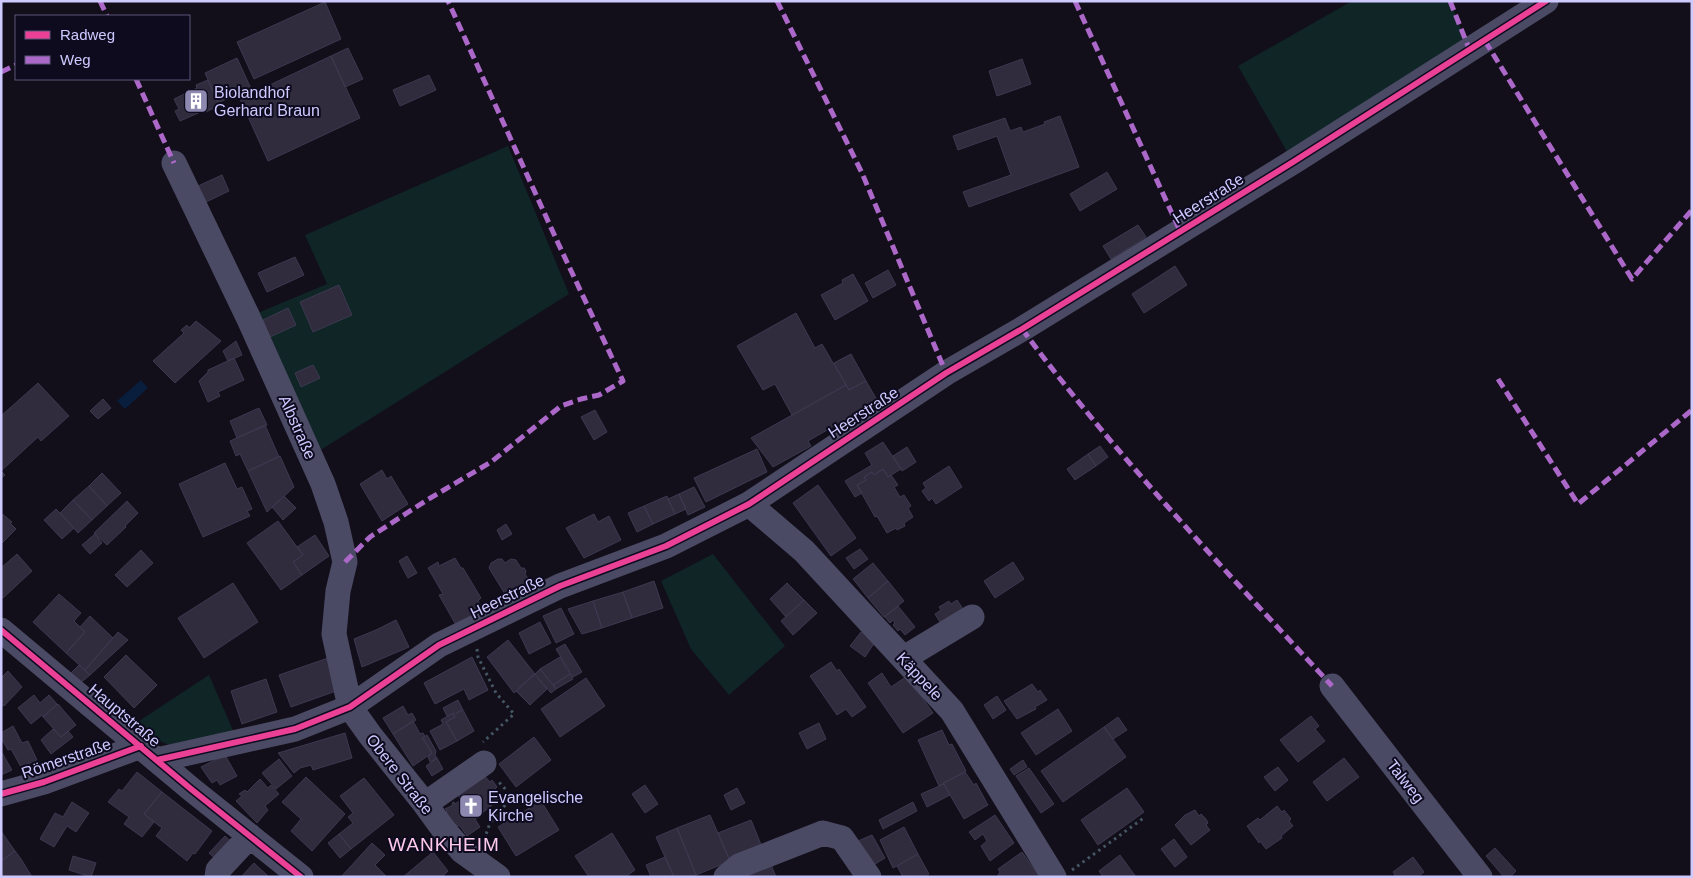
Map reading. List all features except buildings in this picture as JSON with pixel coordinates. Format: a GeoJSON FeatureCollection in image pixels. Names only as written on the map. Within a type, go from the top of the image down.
{"type":"FeatureCollection","features":[{"type":"Feature","properties":{"kind":"street","name":"Heerstraße"},"geometry":{"type":"LineString","coordinates":[[149,753],[295,728],[350,707],[439,645],[560,586],[666,546],[748,504],[946,373],[1022,329],[1293,162],[1546,1]]}},
{"type":"Feature","properties":{"kind":"street","name":"Albstraße"},"geometry":{"type":"LineString","coordinates":[[174,163],[248,317],[323,484],[345,562],[338,591],[334,634],[350,707]]}},
{"type":"Feature","properties":{"kind":"street","name":"Käppele"},"geometry":{"type":"LineString","coordinates":[[748,504],[804,551],[952,711],[1063,874]]}},
{"type":"Feature","properties":{"kind":"street"},"geometry":{"type":"LineString","coordinates":[[904,658],[972,617]]}},
{"type":"Feature","properties":{"kind":"street","name":"Hauptstraße"},"geometry":{"type":"LineString","coordinates":[[1,630],[301,877]]}},
{"type":"Feature","properties":{"kind":"street","name":"Talweg"},"geometry":{"type":"LineString","coordinates":[[1332,686],[1480,877]]}},
{"type":"Feature","properties":{"kind":"street","name":"Obere Straße"},"geometry":{"type":"LineString","coordinates":[[350,707],[444,830],[481,872]]}},
{"type":"Feature","properties":{"kind":"street","name":"Römerstraße"},"geometry":{"type":"LineString","coordinates":[[1,794],[149,753]]}},
{"type":"Feature","properties":{"kind":"street"},"geometry":{"type":"LineString","coordinates":[[425,804],[484,763]]}},
{"type":"Feature","properties":{"kind":"street"},"geometry":{"type":"LineString","coordinates":[[726,877],[739,866],[823,833],[842,838],[869,877]]}},
{"type":"Feature","properties":{"kind":"street"},"geometry":{"type":"LineString","coordinates":[[217,877],[218,870],[250,836]]}},
{"type":"Feature","properties":{"kind":"path"},"geometry":{"type":"LineString","coordinates":[[478,657],[496,693],[514,714]]}},
{"type":"Feature","properties":{"kind":"path"},"geometry":{"type":"LineString","coordinates":[[1063,874],[1145,817]]}},
{"type":"Feature","properties":{"kind":"green space"},"geometry":{"type":"Polygon","coordinates":[[[1352,1],[1450,1],[1470,51],[1293,162],[1238,66],[1352,1]]]}},
{"type":"Feature","properties":{"kind":"green space"},"geometry":{"type":"Polygon","coordinates":[[[508,146],[569,294],[311,456],[248,317],[327,284],[305,235],[508,146]]]}},
{"type":"Feature","properties":{"kind":"green space"},"geometry":{"type":"Polygon","coordinates":[[[713,554],[785,646],[729,695],[691,649],[661,581],[713,554]]]}},
{"type":"Feature","properties":{"kind":"green space"},"geometry":{"type":"Polygon","coordinates":[[[209,675],[235,735],[169,745],[148,736],[136,723],[209,675]]]}},
{"type":"Feature","properties":{"kind":"water"},"geometry":{"type":"Polygon","coordinates":[[[141,380],[148,388],[125,409],[117,401],[141,380]]]}},
{"type":"Feature","properties":{"kind":"marked path"},"geometry":{"type":"LineString","coordinates":[[100,1],[107,15]]}},
{"type":"Feature","properties":{"kind":"marked path"},"geometry":{"type":"LineString","coordinates":[[345,562],[370,537],[491,462],[561,406],[599,395],[623,381],[448,1]]}},
{"type":"Feature","properties":{"kind":"marked path"},"geometry":{"type":"LineString","coordinates":[[777,1],[862,173],[946,373]]}},
{"type":"Feature","properties":{"kind":"marked path"},"geometry":{"type":"LineString","coordinates":[[1075,1],[1180,231]]}},
{"type":"Feature","properties":{"kind":"marked path"},"geometry":{"type":"LineString","coordinates":[[1450,1],[1470,51]]}},
{"type":"Feature","properties":{"kind":"marked path"},"geometry":{"type":"LineString","coordinates":[[1485,41],[1632,279],[1692,210]]}},
{"type":"Feature","properties":{"kind":"marked path"},"geometry":{"type":"LineString","coordinates":[[1,72],[15,65]]}},
{"type":"Feature","properties":{"kind":"marked path"},"geometry":{"type":"LineString","coordinates":[[136,80],[174,163]]}},
{"type":"Feature","properties":{"kind":"marked path"},"geometry":{"type":"LineString","coordinates":[[1022,329],[1095,422],[1172,512],[1332,686]]}},
{"type":"Feature","properties":{"kind":"marked path"},"geometry":{"type":"LineString","coordinates":[[1498,379],[1578,504],[1692,410]]}},
{"type":"Feature","properties":{"kind":"cycle path"},"geometry":{"type":"LineString","coordinates":[[157,760],[295,729],[350,707],[439,645],[560,586],[666,546],[749,504],[946,373],[1022,329],[1293,162],[1546,1]]}},
{"type":"Feature","properties":{"kind":"cycle path"},"geometry":{"type":"LineString","coordinates":[[1,630],[191,789],[301,877]]}},
{"type":"Feature","properties":{"kind":"cycle path"},"geometry":{"type":"LineString","coordinates":[[1,794],[44,782],[141,746]]}},
{"type":"Feature","properties":{"kind":"place","name":"Biolandhof Gerhard Braun"},"geometry":{"type":"Point","coordinates":[196,101]}},
{"type":"Feature","properties":{"kind":"place","name":"Evangelische Kirche"},"geometry":{"type":"Point","coordinates":[471,806]}},
{"type":"Feature","properties":{"kind":"district","name":"WANKHEIM"},"geometry":{"type":"Point","coordinates":[444,844]}}]}
